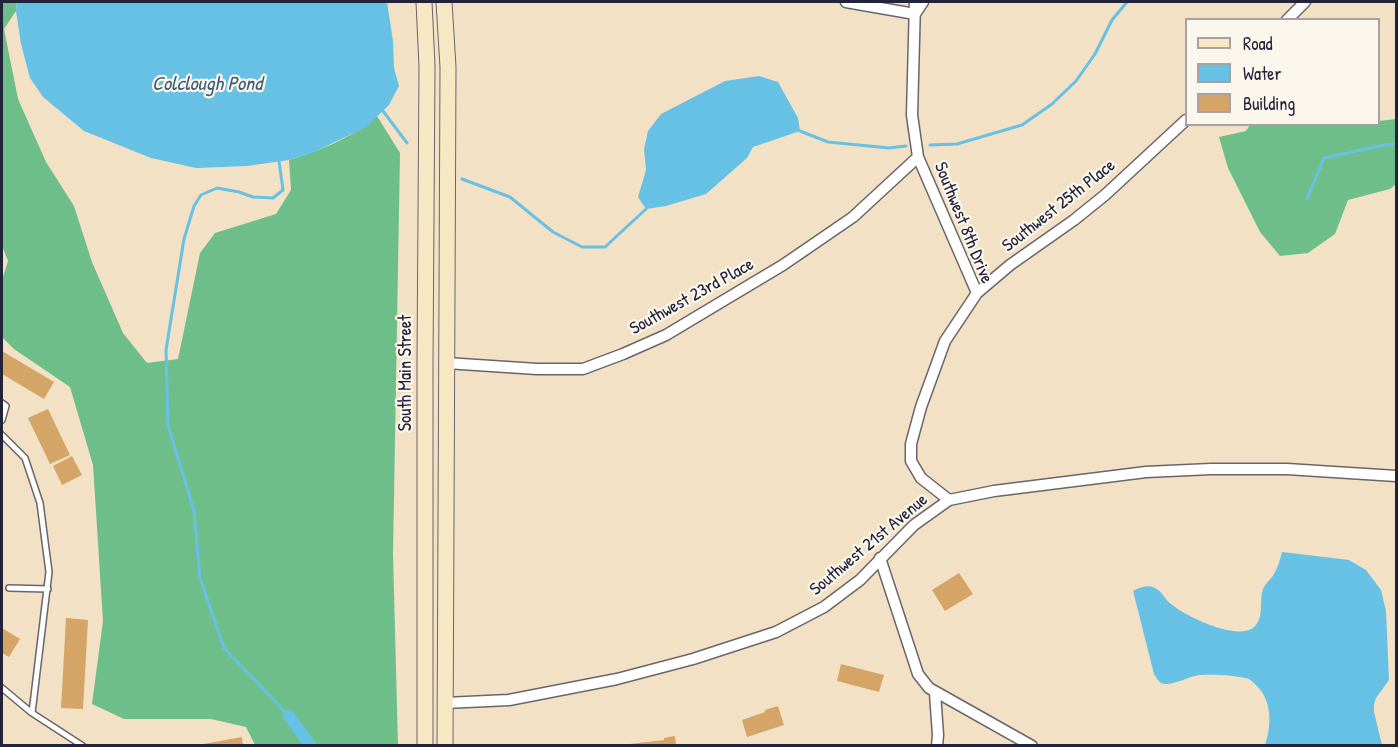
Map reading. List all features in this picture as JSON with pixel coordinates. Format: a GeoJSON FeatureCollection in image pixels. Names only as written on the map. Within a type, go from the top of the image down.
{"type":"FeatureCollection","features":[{"type":"Feature","properties":{"kind":"main road","name":"South Main Street"},"geometry":{"type":"LineString","coordinates":[[424,2],[427,66],[425,746]]}},
{"type":"Feature","properties":{"kind":"main road"},"geometry":{"type":"LineString","coordinates":[[444,2],[448,68],[445,746]]}},
{"type":"Feature","properties":{"kind":"main road"},"geometry":{"type":"LineString","coordinates":[[425,362],[446,363]]}},
{"type":"Feature","properties":{"kind":"main road"},"geometry":{"type":"LineString","coordinates":[[425,700],[445,703]]}},
{"type":"Feature","properties":{"kind":"street"},"geometry":{"type":"LineString","coordinates":[[846,2],[915,14],[923,2]]}},
{"type":"Feature","properties":{"kind":"street","name":"Southwest 8th Drive"},"geometry":{"type":"LineString","coordinates":[[915,2],[912,115],[918,157],[977,293],[945,341],[921,407],[911,444],[911,461],[921,478],[949,500]]}},
{"type":"Feature","properties":{"kind":"street"},"geometry":{"type":"LineString","coordinates":[[1289,18],[1305,2]]}},
{"type":"Feature","properties":{"kind":"street","name":"Southwest 25th Place"},"geometry":{"type":"LineString","coordinates":[[977,293],[1010,265],[1105,195],[1185,121]]}},
{"type":"Feature","properties":{"kind":"street","name":"Southwest 23rd Place"},"geometry":{"type":"LineString","coordinates":[[446,363],[537,369],[583,369],[623,354],[666,334],[783,265],[854,217],[918,157]]}},
{"type":"Feature","properties":{"kind":"street","name":"Southwest 21st Avenue"},"geometry":{"type":"LineString","coordinates":[[445,703],[509,700],[617,679],[693,659],[776,632],[824,607],[860,580],[914,525],[949,500],[994,491],[1157,472],[1211,469],[1287,469],[1396,476]]}},
{"type":"Feature","properties":{"kind":"street"},"geometry":{"type":"LineString","coordinates":[[880,558],[918,674],[929,688],[1032,746]]}},
{"type":"Feature","properties":{"kind":"street"},"geometry":{"type":"LineString","coordinates":[[935,693],[937,746]]}},
{"type":"Feature","properties":{"kind":"lane"},"geometry":{"type":"LineString","coordinates":[[2,403],[6,406],[2,420]]}},
{"type":"Feature","properties":{"kind":"lane"},"geometry":{"type":"LineString","coordinates":[[2,435],[25,458],[40,503],[49,572],[32,712]]}},
{"type":"Feature","properties":{"kind":"lane"},"geometry":{"type":"LineString","coordinates":[[9,588],[48,589]]}},
{"type":"Feature","properties":{"kind":"lane"},"geometry":{"type":"LineString","coordinates":[[2,688],[32,712],[83,746]]}},
{"type":"Feature","properties":{"kind":"green space"},"geometry":{"type":"Polygon","coordinates":[[[2,2],[17,2],[16,11],[4,29],[18,99],[46,162],[74,206],[92,262],[123,333],[147,363],[178,359],[200,253],[215,233],[276,214],[291,190],[289,160],[336,143],[377,116],[400,153],[393,554],[398,745],[255,745],[246,727],[211,719],[124,719],[92,704],[103,621],[93,465],[70,387],[14,349],[2,337],[2,280],[8,261],[2,246],[2,2]]]}},
{"type":"Feature","properties":{"kind":"green space"},"geometry":{"type":"Polygon","coordinates":[[[1396,119],[1396,184],[1390,189],[1348,200],[1335,234],[1308,253],[1280,256],[1260,232],[1228,168],[1219,137],[1246,131],[1249,126],[1380,126],[1380,121],[1396,119]]]}},
{"type":"Feature","properties":{"kind":"water","name":"Colclough Pond"},"geometry":{"type":"Polygon","coordinates":[[[17,2],[387,2],[393,41],[394,68],[399,86],[389,105],[366,127],[312,153],[289,160],[247,166],[196,168],[151,158],[84,131],[43,97],[30,78],[21,44],[16,11],[17,2]]]}},
{"type":"Feature","properties":{"kind":"water"},"geometry":{"type":"Polygon","coordinates":[[[759,76],[778,82],[798,118],[800,131],[753,147],[747,158],[706,194],[666,206],[646,209],[638,197],[646,170],[644,149],[648,131],[661,114],[725,81],[759,76]]]}},
{"type":"Feature","properties":{"kind":"water"},"geometry":{"type":"Polygon","coordinates":[[[1282,552],[1349,560],[1366,570],[1381,590],[1386,611],[1389,680],[1376,698],[1374,712],[1382,745],[1265,745],[1269,729],[1268,705],[1261,691],[1249,679],[1224,675],[1199,675],[1162,684],[1154,674],[1133,591],[1152,587],[1160,591],[1178,609],[1200,621],[1227,630],[1249,630],[1258,621],[1263,589],[1275,571],[1282,552]]]}},
{"type":"Feature","properties":{"kind":"building"},"geometry":{"type":"Polygon","coordinates":[[[2,351],[54,382],[44,399],[2,374],[2,351]]]}},
{"type":"Feature","properties":{"kind":"building"},"geometry":{"type":"Polygon","coordinates":[[[48,409],[70,455],[50,464],[28,418],[48,409]]]}},
{"type":"Feature","properties":{"kind":"building"},"geometry":{"type":"Polygon","coordinates":[[[72,456],[82,475],[62,485],[53,466],[72,456]]]}},
{"type":"Feature","properties":{"kind":"building"},"geometry":{"type":"Polygon","coordinates":[[[959,573],[973,594],[945,611],[932,590],[959,573]]]}},
{"type":"Feature","properties":{"kind":"building"},"geometry":{"type":"Polygon","coordinates":[[[66,618],[88,620],[83,709],[61,708],[66,618]]]}},
{"type":"Feature","properties":{"kind":"building"},"geometry":{"type":"Polygon","coordinates":[[[2,628],[20,639],[9,657],[2,653],[2,628]]]}},
{"type":"Feature","properties":{"kind":"building"},"geometry":{"type":"Polygon","coordinates":[[[841,664],[884,675],[879,692],[837,681],[841,664]]]}},
{"type":"Feature","properties":{"kind":"building"},"geometry":{"type":"Polygon","coordinates":[[[778,706],[784,725],[747,737],[742,720],[778,706]]]}},
{"type":"Feature","properties":{"kind":"building"},"geometry":{"type":"Polygon","coordinates":[[[675,736],[676,746],[631,746],[630,744],[664,740],[664,738],[675,736]]]}},
{"type":"Feature","properties":{"kind":"building"},"geometry":{"type":"Polygon","coordinates":[[[242,737],[243,746],[203,746],[203,744],[242,737]]]}},
{"type":"Feature","properties":{"kind":"waterway"},"geometry":{"type":"LineString","coordinates":[[930,145],[957,144],[1022,125],[1052,104],[1076,81],[1095,54],[1112,20],[1127,2]]}},
{"type":"Feature","properties":{"kind":"waterway"},"geometry":{"type":"LineString","coordinates":[[383,111],[407,143]]}},
{"type":"Feature","properties":{"kind":"waterway"},"geometry":{"type":"LineString","coordinates":[[800,131],[828,142],[889,148],[906,146]]}},
{"type":"Feature","properties":{"kind":"waterway"},"geometry":{"type":"LineString","coordinates":[[1307,199],[1324,158],[1396,144]]}},
{"type":"Feature","properties":{"kind":"waterway"},"geometry":{"type":"LineString","coordinates":[[279,161],[283,190],[273,198],[253,197],[217,188],[201,195],[194,206],[184,239],[166,350],[168,425],[194,511],[200,578],[224,648],[289,716]]}},
{"type":"Feature","properties":{"kind":"waterway"},"geometry":{"type":"LineString","coordinates":[[462,179],[510,197],[553,232],[582,247],[605,247],[646,209]]}},
{"type":"Feature","properties":{"kind":"waterway"},"geometry":{"type":"LineString","coordinates":[[289,716],[311,746]]}}]}
